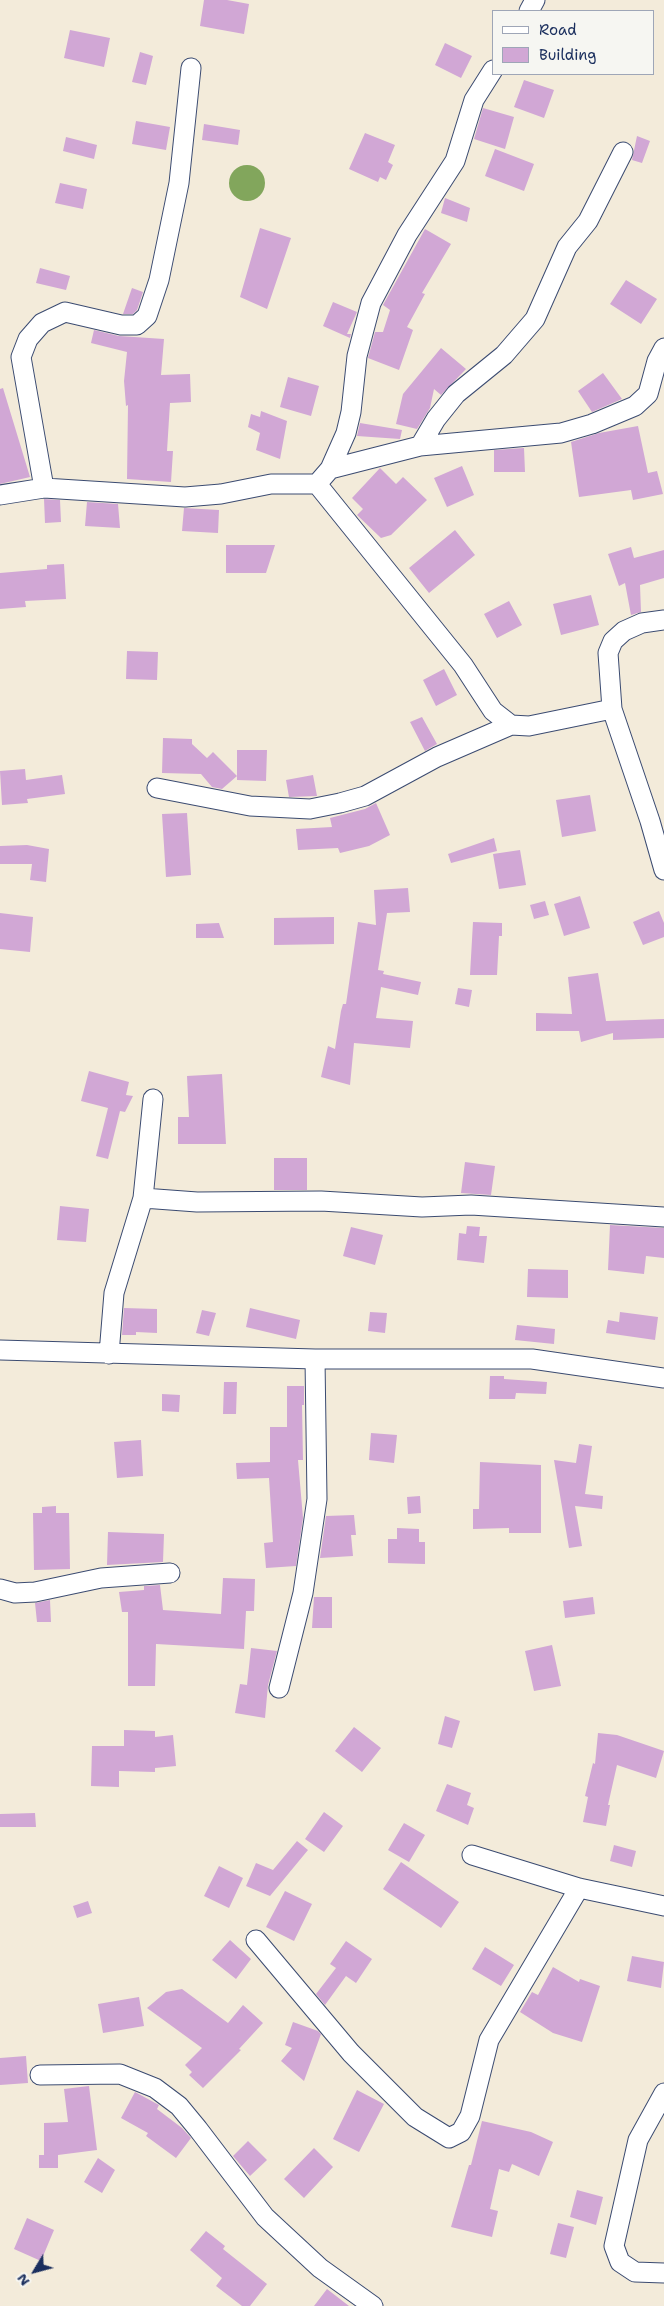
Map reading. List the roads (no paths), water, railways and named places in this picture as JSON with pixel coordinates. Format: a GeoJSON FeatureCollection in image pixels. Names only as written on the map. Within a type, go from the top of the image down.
{"type":"FeatureCollection","features":[{"type":"Feature","properties":{"kind":"street"},"geometry":{"type":"LineString","coordinates":[[44,488],[21,357],[28,339],[42,323],[65,312],[121,325],[137,325],[147,316],[159,280],[179,183],[191,68]]}},
{"type":"Feature","properties":{"kind":"street"},"geometry":{"type":"LineString","coordinates":[[0,495],[44,488],[185,498],[222,494],[271,484],[317,484],[330,469],[346,433],[351,412],[357,356],[371,304],[407,235],[455,161],[474,100],[492,72]]}},
{"type":"Feature","properties":{"kind":"street"},"geometry":{"type":"LineString","coordinates":[[420,446],[436,419],[456,394],[504,355],[535,319],[567,247],[588,221],[623,152]]}},
{"type":"Feature","properties":{"kind":"street"},"geometry":{"type":"LineString","coordinates":[[330,469],[420,446],[561,433],[592,424],[635,406],[648,394],[657,361],[664,348]]}},
{"type":"Feature","properties":{"kind":"street"},"geometry":{"type":"LineString","coordinates":[[317,484],[463,665],[493,711],[511,725]]}},
{"type":"Feature","properties":{"kind":"street"},"geometry":{"type":"LineString","coordinates":[[664,620],[624,631],[613,641],[608,653],[612,709],[650,821],[664,870]]}},
{"type":"Feature","properties":{"kind":"street"},"geometry":{"type":"LineString","coordinates":[[157,788],[250,806],[310,809],[340,804],[365,796],[437,757],[511,725],[529,726],[612,709]]}},
{"type":"Feature","properties":{"kind":"street"},"geometry":{"type":"LineString","coordinates":[[109,1354],[114,1293],[143,1198],[153,1099]]}},
{"type":"Feature","properties":{"kind":"street"},"geometry":{"type":"LineString","coordinates":[[143,1198],[197,1202],[321,1201],[422,1208],[471,1205],[664,1217]]}},
{"type":"Feature","properties":{"kind":"street"},"geometry":{"type":"LineString","coordinates":[[0,1350],[315,1359],[532,1360],[664,1378]]}},
{"type":"Feature","properties":{"kind":"street"},"geometry":{"type":"LineString","coordinates":[[279,1688],[304,1593],[317,1499],[315,1359]]}},
{"type":"Feature","properties":{"kind":"street"},"geometry":{"type":"LineString","coordinates":[[0,1589],[15,1593],[35,1592],[101,1578],[170,1573]]}},
{"type":"Feature","properties":{"kind":"street"},"geometry":{"type":"LineString","coordinates":[[472,1855],[579,1888],[664,1906]]}},
{"type":"Feature","properties":{"kind":"street"},"geometry":{"type":"LineString","coordinates":[[256,1940],[351,2053],[415,2117],[450,2138],[461,2132],[470,2116],[489,2040],[579,1888]]}},
{"type":"Feature","properties":{"kind":"street"},"geometry":{"type":"LineString","coordinates":[[40,2075],[120,2074],[155,2088],[178,2106],[198,2129],[265,2217],[320,2268],[373,2306]]}},
{"type":"Feature","properties":{"kind":"street"},"geometry":{"type":"LineString","coordinates":[[664,2093],[638,2140],[614,2246],[620,2262],[635,2272],[664,2272]]}}]}
